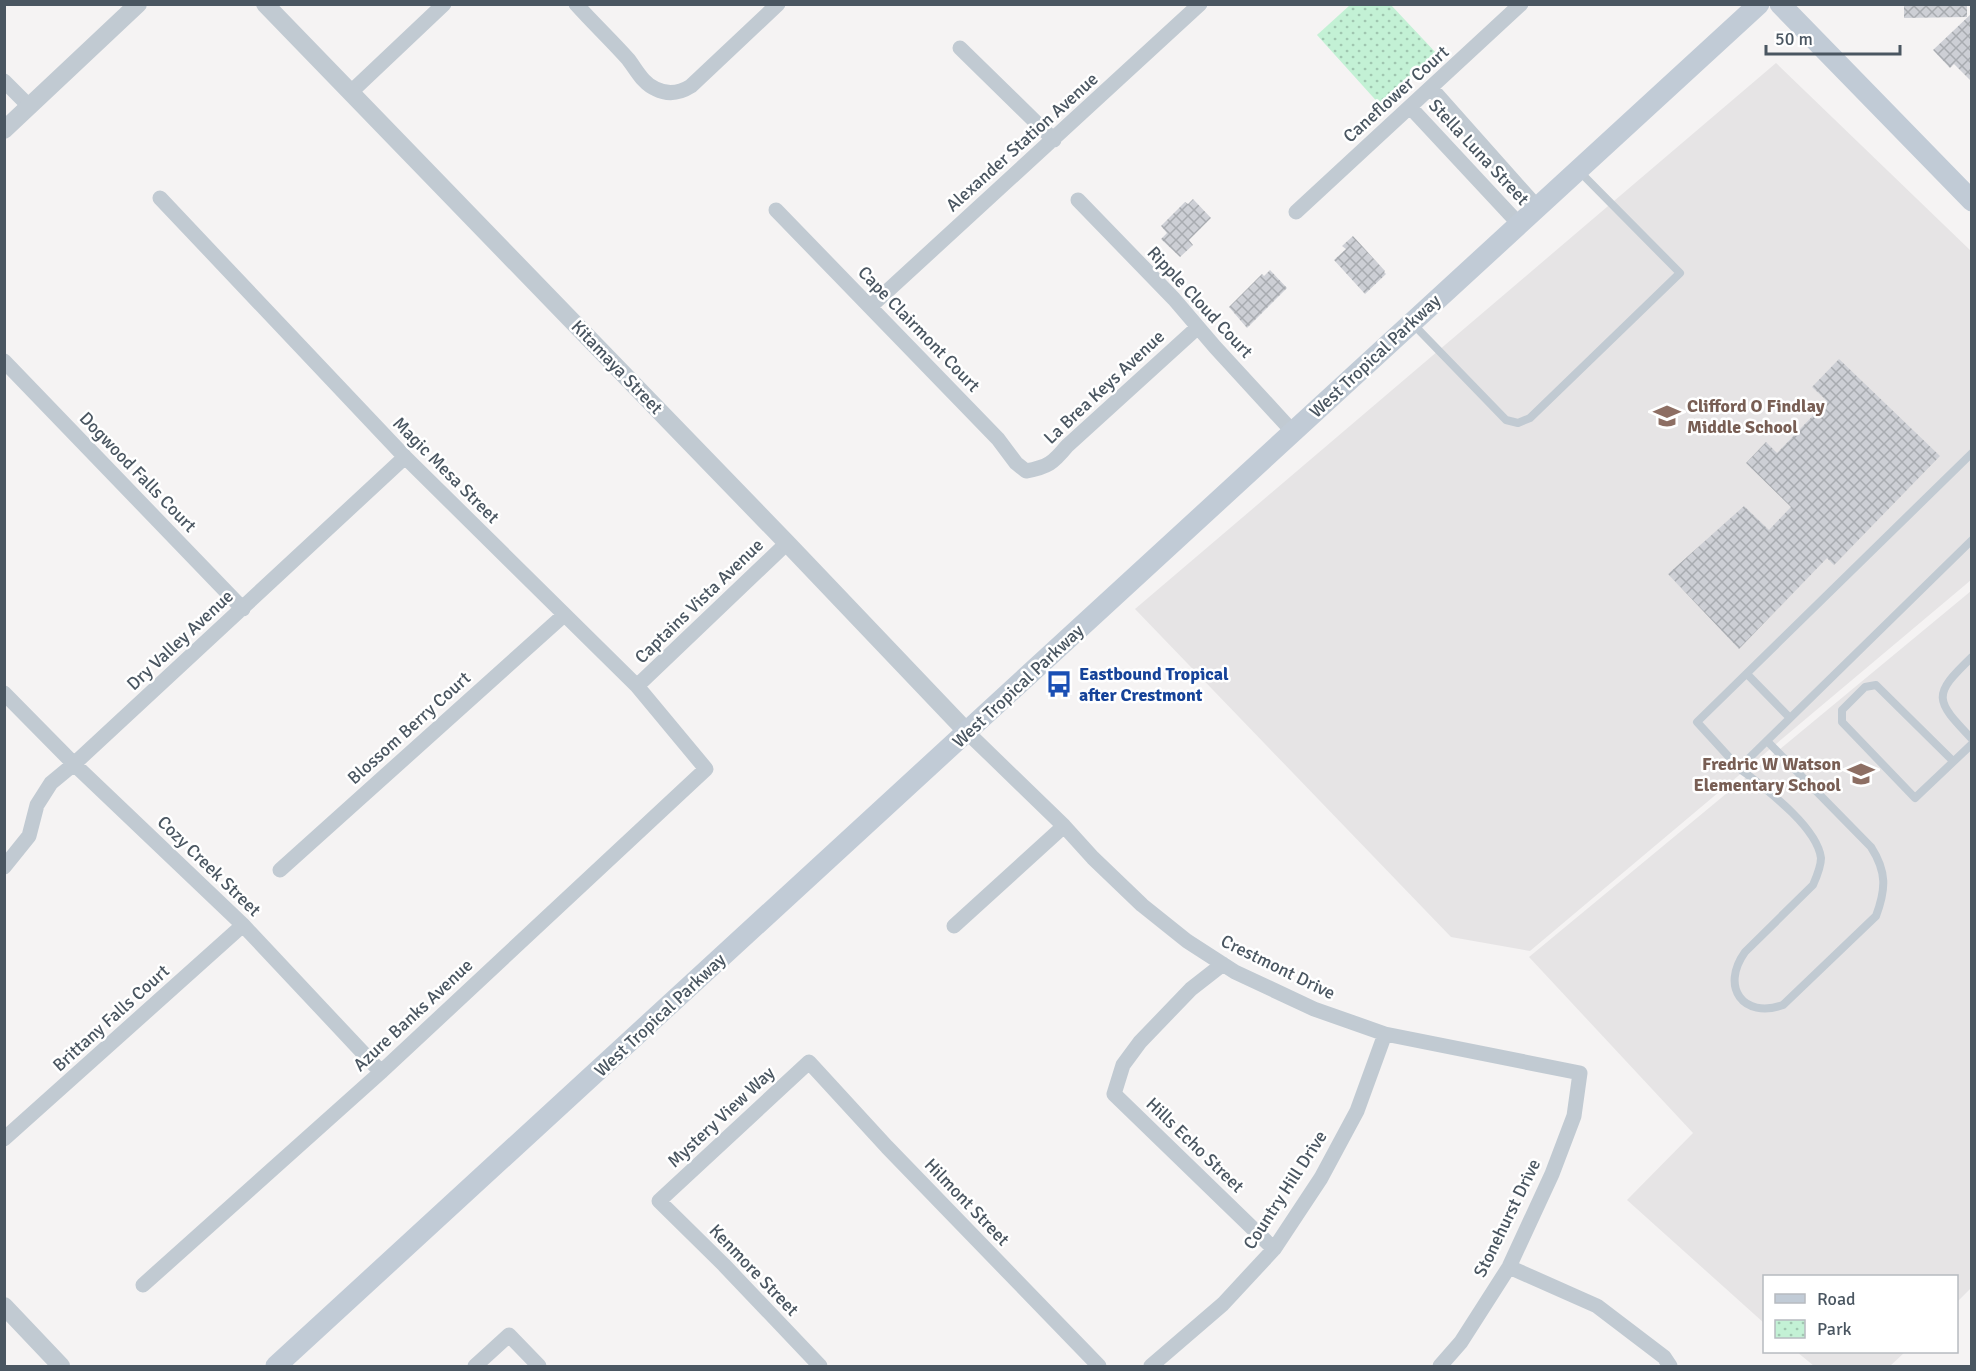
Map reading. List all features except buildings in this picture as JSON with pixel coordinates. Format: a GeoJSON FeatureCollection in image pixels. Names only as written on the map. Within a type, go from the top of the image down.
{"type":"FeatureCollection","features":[{"type":"Feature","properties":{"kind":"main road","name":"West Tropical Parkway"},"geometry":{"type":"LineString","coordinates":[[276,1366],[968,733],[1759,4]]}},
{"type":"Feature","properties":{"kind":"main road"},"geometry":{"type":"LineString","coordinates":[[1780,4],[1971,201]]}},
{"type":"Feature","properties":{"kind":"street"},"geometry":{"type":"LineString","coordinates":[[4,130],[138,4]]}},
{"type":"Feature","properties":{"kind":"street","name":"Kitamaya Street"},"geometry":{"type":"LineString","coordinates":[[265,4],[968,733]]}},
{"type":"Feature","properties":{"kind":"street"},"geometry":{"type":"LineString","coordinates":[[351,92],[444,4]]}},
{"type":"Feature","properties":{"kind":"street"},"geometry":{"type":"LineString","coordinates":[[576,4],[629,60],[647,83],[655,89],[669,92],[684,91],[691,86],[778,4]]}},
{"type":"Feature","properties":{"kind":"street","name":"Alexander Station Avenue"},"geometry":{"type":"LineString","coordinates":[[870,307],[1200,4]]}},
{"type":"Feature","properties":{"kind":"street","name":"Caneflower Court"},"geometry":{"type":"LineString","coordinates":[[1296,212],[1521,4]]}},
{"type":"Feature","properties":{"kind":"street"},"geometry":{"type":"LineString","coordinates":[[960,48],[1054,140]]}},
{"type":"Feature","properties":{"kind":"street"},"geometry":{"type":"LineString","coordinates":[[4,81],[30,106]]}},
{"type":"Feature","properties":{"kind":"street","name":"Stella Luna Street"},"geometry":{"type":"LineString","coordinates":[[1431,88],[1538,207]]}},
{"type":"Feature","properties":{"kind":"street","name":"Stella Luna Street"},"geometry":{"type":"LineString","coordinates":[[1410,107],[1519,224]]}},
{"type":"Feature","properties":{"kind":"street","name":"Magic Mesa Street"},"geometry":{"type":"LineString","coordinates":[[160,198],[405,457],[637,686],[706,769]]}},
{"type":"Feature","properties":{"kind":"street","name":"Ripple Cloud Court"},"geometry":{"type":"LineString","coordinates":[[1078,200],[1174,299],[1293,432]]}},
{"type":"Feature","properties":{"kind":"street","name":"Cape Clairmont Court"},"geometry":{"type":"LineString","coordinates":[[776,210],[998,439],[1016,463],[1026,471],[1034,469]]}},
{"type":"Feature","properties":{"kind":"street","name":"La Brea Keys Avenue"},"geometry":{"type":"LineString","coordinates":[[1034,469],[1052,463],[1067,446],[1198,327]]}},
{"type":"Feature","properties":{"kind":"street","name":"Dogwood Falls Court"},"geometry":{"type":"LineString","coordinates":[[4,362],[243,609]]}},
{"type":"Feature","properties":{"kind":"street","name":"Dry Valley Avenue"},"geometry":{"type":"LineString","coordinates":[[4,867],[29,836],[37,805],[51,783],[243,609],[405,457]]}},
{"type":"Feature","properties":{"kind":"street","name":"Captains Vista Avenue"},"geometry":{"type":"LineString","coordinates":[[637,686],[787,543]]}},
{"type":"Feature","properties":{"kind":"street","name":"Blossom Berry Court"},"geometry":{"type":"LineString","coordinates":[[280,870],[564,615]]}},
{"type":"Feature","properties":{"kind":"street","name":"Cozy Creek Street"},"geometry":{"type":"LineString","coordinates":[[4,693],[74,764],[243,925],[381,1072]]}},
{"type":"Feature","properties":{"kind":"street","name":"Crestmont Drive"},"geometry":{"type":"LineString","coordinates":[[968,733],[1142,905],[1187,941],[1235,972],[1314,1010],[1385,1034],[1580,1073]]}},
{"type":"Feature","properties":{"kind":"street","name":"Azure Banks Avenue"},"geometry":{"type":"LineString","coordinates":[[143,1285],[381,1072],[706,769]]}},
{"type":"Feature","properties":{"kind":"street"},"geometry":{"type":"LineString","coordinates":[[954,926],[1064,826]]}},
{"type":"Feature","properties":{"kind":"street","name":"Brittany Falls Court"},"geometry":{"type":"LineString","coordinates":[[4,1139],[243,925]]}},
{"type":"Feature","properties":{"kind":"street","name":"Hills Echo Street"},"geometry":{"type":"LineString","coordinates":[[1223,964],[1191,989],[1140,1042],[1123,1065],[1114,1094],[1274,1249]]}},
{"type":"Feature","properties":{"kind":"street","name":"Country Hill Drive"},"geometry":{"type":"LineString","coordinates":[[1151,1366],[1223,1304],[1274,1249],[1321,1178],[1358,1112],[1385,1034]]}},
{"type":"Feature","properties":{"kind":"street","name":"Mystery View Way"},"geometry":{"type":"LineString","coordinates":[[659,1201],[809,1062]]}},
{"type":"Feature","properties":{"kind":"street","name":"Hilmont Street"},"geometry":{"type":"LineString","coordinates":[[809,1062],[887,1147],[1099,1366]]}},
{"type":"Feature","properties":{"kind":"street","name":"Stonehurst Drive"},"geometry":{"type":"LineString","coordinates":[[1440,1366],[1461,1342],[1509,1267],[1552,1174],[1574,1116],[1580,1073]]}},
{"type":"Feature","properties":{"kind":"street","name":"Kenmore Street"},"geometry":{"type":"LineString","coordinates":[[659,1201],[724,1265],[820,1366]]}},
{"type":"Feature","properties":{"kind":"street"},"geometry":{"type":"LineString","coordinates":[[1509,1267],[1597,1306],[1664,1357],[1670,1366]]}},
{"type":"Feature","properties":{"kind":"street"},"geometry":{"type":"LineString","coordinates":[[4,1306],[61,1366]]}},
{"type":"Feature","properties":{"kind":"street"},"geometry":{"type":"LineString","coordinates":[[475,1366],[509,1335],[539,1366]]}},
{"type":"Feature","properties":{"kind":"lane"},"geometry":{"type":"LineString","coordinates":[[1412,323],[1506,420],[1518,423],[1530,418],[1680,273],[1578,170]]}},
{"type":"Feature","properties":{"kind":"lane"},"geometry":{"type":"LineString","coordinates":[[1767,741],[1871,847],[1880,862],[1884,875],[1881,904],[1876,916],[1783,1005],[1764,1010],[1754,1008],[1738,994],[1734,984],[1734,972],[1744,952],[1813,885],[1819,873],[1821,860],[1818,846],[1810,832],[1780,801],[1739,768],[1697,722],[1971,453]]}},
{"type":"Feature","properties":{"kind":"lane"},"geometry":{"type":"LineString","coordinates":[[1739,768],[1971,540]]}},
{"type":"Feature","properties":{"kind":"lane"},"geometry":{"type":"LineString","coordinates":[[1953,761],[1876,685],[1865,687],[1842,710],[1842,722],[1915,798],[1953,761],[1971,742],[1946,711],[1943,701],[1944,688],[1948,680],[1971,657]]}},
{"type":"Feature","properties":{"kind":"lane"},"geometry":{"type":"LineString","coordinates":[[1747,674],[1790,718]]}},
{"type":"Feature","properties":{"kind":"shaded area","name":"Clifford O Findlay Middle School"},"geometry":{"type":"Polygon","coordinates":[[[1776,63],[1971,251],[1971,580],[1530,951],[1451,937],[1135,609],[1776,63]]]}},
{"type":"Feature","properties":{"kind":"shaded area","name":"Fredric W Watson Elementary School"},"geometry":{"type":"Polygon","coordinates":[[[1971,591],[1972,1287],[1958,1301],[1958,1275],[1763,1275],[1763,1322],[1627,1200],[1693,1133],[1529,957],[1971,591]]]}},
{"type":"Feature","properties":{"kind":"shaded area"},"geometry":{"type":"Polygon","coordinates":[[[1798,1353],[1904,1353],[1890,1366],[1814,1366],[1798,1353]]]}},
{"type":"Feature","properties":{"kind":"green space"},"geometry":{"type":"Polygon","coordinates":[[[1350,5],[1391,5],[1437,54],[1381,106],[1317,35],[1350,5]]]}},
{"type":"Feature","properties":{"kind":"place","name":"Clifford O Findlay Middle School"},"geometry":{"type":"Point","coordinates":[1667,416]}},
{"type":"Feature","properties":{"kind":"place","name":"Eastbound Tropical after Crestmont"},"geometry":{"type":"Point","coordinates":[1059,684]}},
{"type":"Feature","properties":{"kind":"place","name":"Fredric W Watson Elementary School"},"geometry":{"type":"Point","coordinates":[1861,774]}}]}
